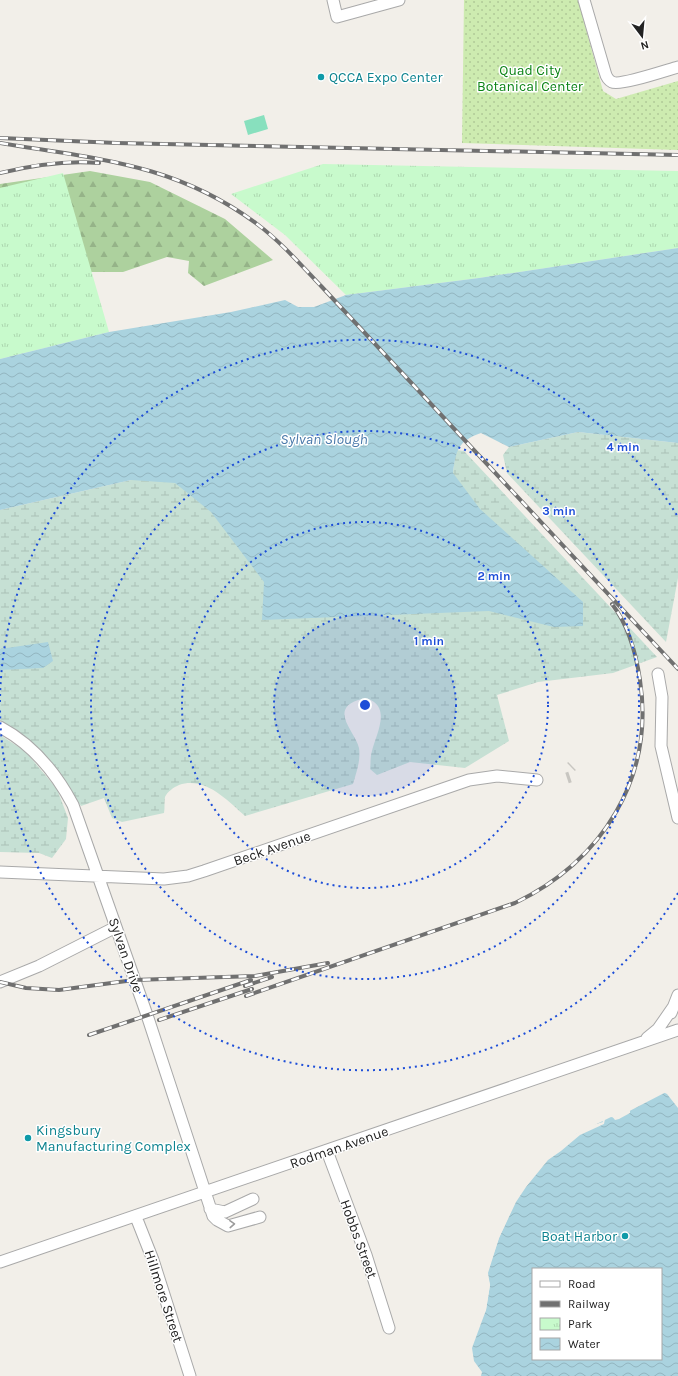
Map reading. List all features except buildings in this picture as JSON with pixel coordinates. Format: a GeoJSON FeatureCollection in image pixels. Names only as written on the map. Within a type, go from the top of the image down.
{"type":"FeatureCollection","features":[{"type":"Feature","properties":{"kind":"street"},"geometry":{"type":"LineString","coordinates":[[332,0],[337,17],[399,0]]}},
{"type":"Feature","properties":{"kind":"street"},"geometry":{"type":"LineString","coordinates":[[584,0],[604,72],[609,80],[613,82],[624,82],[678,67]]}},
{"type":"Feature","properties":{"kind":"street"},"geometry":{"type":"LineString","coordinates":[[658,674],[662,697],[661,746],[678,818]]}},
{"type":"Feature","properties":{"kind":"street","name":"Sylvan Drive"},"geometry":{"type":"LineString","coordinates":[[0,727],[32,750],[64,788],[73,805],[99,876],[206,1192],[210,1209]]}},
{"type":"Feature","properties":{"kind":"street","name":"Beck Avenue"},"geometry":{"type":"LineString","coordinates":[[0,872],[164,879],[188,876],[469,780],[498,776],[537,780]]}},
{"type":"Feature","properties":{"kind":"street"},"geometry":{"type":"LineString","coordinates":[[0,982],[45,963],[116,927]]}},
{"type":"Feature","properties":{"kind":"street"},"geometry":{"type":"LineString","coordinates":[[676,1030],[671,1018],[678,995]]}},
{"type":"Feature","properties":{"kind":"street"},"geometry":{"type":"LineString","coordinates":[[644,1041],[658,1029],[674,1006]]}},
{"type":"Feature","properties":{"kind":"street","name":"Rodman Avenue"},"geometry":{"type":"LineString","coordinates":[[0,1262],[136,1217],[676,1030]]}},
{"type":"Feature","properties":{"kind":"street","name":"Hobbs Street"},"geometry":{"type":"LineString","coordinates":[[327,1151],[366,1255],[389,1328]]}},
{"type":"Feature","properties":{"kind":"street"},"geometry":{"type":"LineString","coordinates":[[210,1209],[225,1212],[253,1199]]}},
{"type":"Feature","properties":{"kind":"street"},"geometry":{"type":"LineString","coordinates":[[210,1209],[217,1220],[228,1226],[260,1217]]}},
{"type":"Feature","properties":{"kind":"street","name":"Hillmore Street"},"geometry":{"type":"LineString","coordinates":[[136,1217],[153,1260],[190,1376]]}},
{"type":"Feature","properties":{"kind":"green space","name":"Quad City Botanical Center"},"geometry":{"type":"Polygon","coordinates":[[[464,0],[578,0],[603,91],[616,99],[678,81],[678,150],[462,143],[464,0]]]}},
{"type":"Feature","properties":{"kind":"green space"},"geometry":{"type":"Polygon","coordinates":[[[264,115],[268,129],[248,135],[244,121],[264,115]]]}},
{"type":"Feature","properties":{"kind":"green space"},"geometry":{"type":"Polygon","coordinates":[[[323,164],[678,171],[678,248],[479,278],[346,295],[285,235],[231,194],[323,164]]]}},
{"type":"Feature","properties":{"kind":"green space"},"geometry":{"type":"Polygon","coordinates":[[[90,171],[150,182],[225,219],[273,260],[204,286],[188,273],[189,261],[167,257],[123,272],[72,272],[0,202],[0,184],[90,171]]]}},
{"type":"Feature","properties":{"kind":"green space"},"geometry":{"type":"Polygon","coordinates":[[[63,173],[109,332],[0,359],[0,188],[63,173]]]}},
{"type":"Feature","properties":{"kind":"green space"},"geometry":{"type":"Polygon","coordinates":[[[578,432],[678,443],[678,578],[666,642],[507,473],[503,455],[509,447],[578,432]]]}},
{"type":"Feature","properties":{"kind":"green space"},"geometry":{"type":"Polygon","coordinates":[[[456,450],[464,451],[657,657],[613,673],[538,682],[497,695],[509,741],[465,768],[410,762],[377,775],[370,769],[371,753],[380,725],[380,712],[378,707],[370,699],[362,699],[351,703],[346,708],[344,714],[359,748],[359,762],[353,784],[245,816],[215,791],[198,784],[189,783],[179,785],[167,793],[165,797],[164,813],[122,822],[112,818],[104,798],[81,806],[46,757],[0,723],[0,510],[131,480],[453,472],[456,450]]]}},
{"type":"Feature","properties":{"kind":"green space"},"geometry":{"type":"Polygon","coordinates":[[[0,735],[25,751],[57,789],[68,818],[66,839],[52,858],[39,853],[0,852],[0,735]]]}},
{"type":"Feature","properties":{"kind":"water","name":"Sylvan Slough"},"geometry":{"type":"Polygon","coordinates":[[[678,248],[678,443],[578,432],[509,447],[481,433],[467,439],[460,447],[455,458],[453,473],[480,509],[583,602],[583,626],[554,627],[489,611],[262,620],[264,582],[211,512],[175,483],[131,480],[0,510],[0,359],[109,332],[231,312],[285,300],[298,307],[314,307],[346,295],[479,278],[678,248]]]}},
{"type":"Feature","properties":{"kind":"water"},"geometry":{"type":"Polygon","coordinates":[[[48,642],[53,661],[43,668],[0,670],[0,649],[48,642]]]}},
{"type":"Feature","properties":{"kind":"water"},"geometry":{"type":"Polygon","coordinates":[[[670,1090],[678,1102],[678,1376],[481,1376],[471,1360],[469,1348],[486,1310],[490,1285],[487,1273],[499,1238],[519,1193],[540,1165],[576,1134],[611,1117],[616,1118],[670,1090]]]}},
{"type":"Feature","properties":{"kind":"pier"},"geometry":{"type":"Polygon","coordinates":[[[671,1088],[678,1098],[678,1108],[667,1094],[663,1092],[671,1088]]]}},
{"type":"Feature","properties":{"kind":"pier"},"geometry":{"type":"Polygon","coordinates":[[[630,1110],[630,1113],[619,1119],[615,1120],[611,1115],[615,1116],[630,1110]]]}},
{"type":"Feature","properties":{"kind":"pier"},"geometry":{"type":"Polygon","coordinates":[[[605,1119],[604,1124],[580,1135],[548,1160],[516,1202],[499,1238],[488,1273],[490,1285],[486,1310],[472,1348],[474,1361],[482,1372],[481,1376],[479,1376],[469,1360],[467,1348],[484,1310],[488,1285],[485,1273],[497,1237],[516,1194],[539,1163],[572,1136],[589,1126],[603,1122],[602,1120],[605,1119]]]}},
{"type":"Feature","properties":{"kind":"railway"},"geometry":{"type":"LineString","coordinates":[[0,138],[117,143],[678,155]]}},
{"type":"Feature","properties":{"kind":"railway"},"geometry":{"type":"LineString","coordinates":[[0,143],[102,160],[165,176],[196,188],[226,204],[257,224],[283,246],[306,270],[678,669]]}},
{"type":"Feature","properties":{"kind":"railway"},"geometry":{"type":"LineString","coordinates":[[0,173],[50,164],[74,162],[99,163]]}},
{"type":"Feature","properties":{"kind":"railway"},"geometry":{"type":"LineString","coordinates":[[246,996],[515,903],[546,885],[573,864],[597,840],[616,812],[630,783],[639,750],[643,716],[640,680],[634,650],[623,621],[612,604]]}},
{"type":"Feature","properties":{"kind":"railway"},"geometry":{"type":"LineString","coordinates":[[0,982],[26,988],[59,990],[134,980],[255,976],[328,963]]}},
{"type":"Feature","properties":{"kind":"railway"},"geometry":{"type":"LineString","coordinates":[[245,986],[272,977]]}},
{"type":"Feature","properties":{"kind":"railway"},"geometry":{"type":"LineString","coordinates":[[89,1035],[251,980]]}},
{"type":"Feature","properties":{"kind":"railway"},"geometry":{"type":"LineString","coordinates":[[159,1020],[252,989]]}},
{"type":"Feature","properties":{"kind":"place","name":"QCCA Expo Center"},"geometry":{"type":"Point","coordinates":[321,77]}},
{"type":"Feature","properties":{"kind":"place","name":"Kingsbury Manufacturing Complex"},"geometry":{"type":"Point","coordinates":[28,1138]}},
{"type":"Feature","properties":{"kind":"place","name":"Boat Harbor"},"geometry":{"type":"Point","coordinates":[625,1236]}}]}
